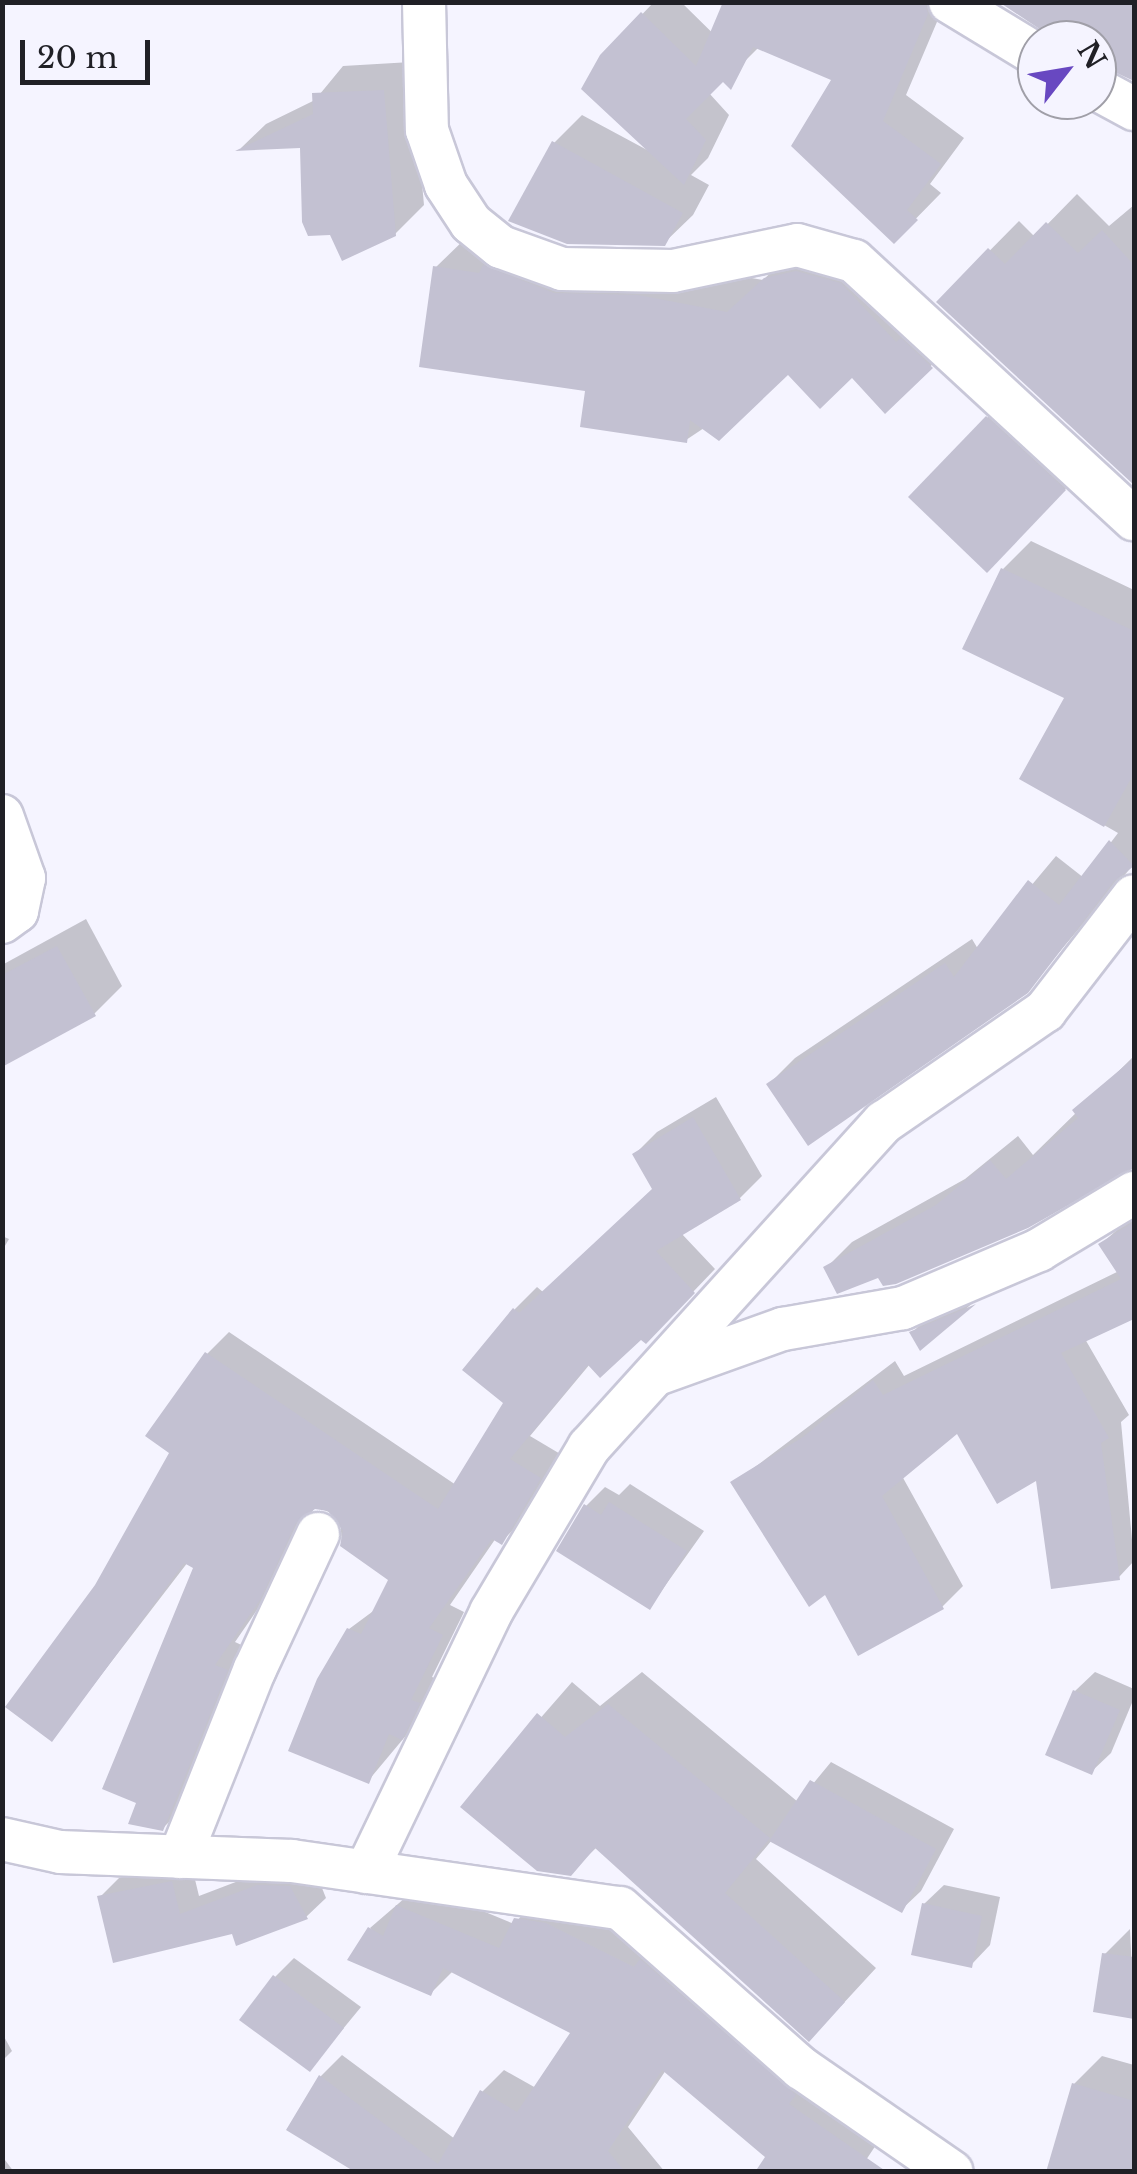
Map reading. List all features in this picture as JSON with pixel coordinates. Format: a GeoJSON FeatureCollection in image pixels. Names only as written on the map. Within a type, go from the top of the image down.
{"type":"FeatureCollection","features":[{"type":"Feature","properties":{"kind":"street"},"geometry":{"type":"LineString","coordinates":[[424,2],[420,46],[428,130],[446,185],[471,222],[501,247],[562,269],[672,271],[798,244],[854,262],[1134,519]]}},
{"type":"Feature","properties":{"kind":"street"},"geometry":{"type":"LineString","coordinates":[[950,2],[1017,43]]}},
{"type":"Feature","properties":{"kind":"street"},"geometry":{"type":"LineString","coordinates":[[2,816],[24,878],[17,911],[2,922]]}},
{"type":"Feature","properties":{"kind":"street"},"geometry":{"type":"LineString","coordinates":[[366,1872],[491,1612],[589,1447],[884,1122],[1045,1011],[1134,896]]}},
{"type":"Feature","properties":{"kind":"street"},"geometry":{"type":"LineString","coordinates":[[652,1376],[783,1329],[902,1308],[1039,1250],[1134,1193]]}},
{"type":"Feature","properties":{"kind":"street"},"geometry":{"type":"LineString","coordinates":[[180,1857],[255,1669],[318,1534]]}},
{"type":"Feature","properties":{"kind":"street"},"geometry":{"type":"LineString","coordinates":[[2,1839],[60,1852],[366,1872],[620,1908],[800,2068],[952,2172]]}},
{"type":"Feature","properties":{"kind":"building"},"geometry":{"type":"Polygon","coordinates":[[[723,2],[925,2],[928,14],[883,121],[941,164],[907,210],[918,220],[894,244],[791,146],[831,80],[753,47],[731,90],[723,82],[686,119],[706,140],[684,185],[581,89],[600,55],[641,12],[696,66],[723,2]]]}},
{"type":"Feature","properties":{"kind":"building"},"geometry":{"type":"Polygon","coordinates":[[[999,2],[1134,2],[1134,81],[1117,73],[1117,20],[1026,20],[999,2]]]}},
{"type":"Feature","properties":{"kind":"building"},"geometry":{"type":"Polygon","coordinates":[[[384,90],[396,236],[342,261],[330,235],[308,236],[302,222],[300,148],[235,151],[313,114],[312,93],[384,90]]]}},
{"type":"Feature","properties":{"kind":"building"},"geometry":{"type":"Polygon","coordinates":[[[552,141],[683,213],[665,246],[567,244],[508,221],[552,141]]]}},
{"type":"Feature","properties":{"kind":"building"},"geometry":{"type":"Polygon","coordinates":[[[1046,222],[1078,253],[1102,230],[1134,265],[1134,485],[936,302],[988,248],[1005,264],[1046,222]]]}},
{"type":"Feature","properties":{"kind":"building"},"geometry":{"type":"Polygon","coordinates":[[[483,265],[554,293],[638,295],[727,312],[764,278],[796,271],[841,283],[896,342],[901,338],[933,368],[885,414],[852,378],[820,409],[788,375],[719,441],[690,420],[687,443],[580,427],[585,391],[419,367],[433,266],[479,273],[483,265]]]}},
{"type":"Feature","properties":{"kind":"building"},"geometry":{"type":"Polygon","coordinates":[[[986,416],[1066,490],[987,573],[908,497],[986,416]]]}},
{"type":"Feature","properties":{"kind":"building"},"geometry":{"type":"Polygon","coordinates":[[[1001,568],[1134,631],[1134,773],[1104,827],[1019,779],[1064,698],[962,649],[1001,568]]]}},
{"type":"Feature","properties":{"kind":"building"},"geometry":{"type":"Polygon","coordinates":[[[1109,840],[1134,866],[1114,881],[1028,993],[808,1146],[766,1084],[945,963],[954,977],[1028,880],[1059,905],[1109,840]]]}},
{"type":"Feature","properties":{"kind":"building"},"geometry":{"type":"Polygon","coordinates":[[[57,946],[96,1016],[2,1067],[2,975],[57,946]]]}},
{"type":"Feature","properties":{"kind":"building"},"geometry":{"type":"Polygon","coordinates":[[[1134,1058],[1134,1168],[1028,1228],[896,1284],[883,1286],[878,1278],[837,1294],[823,1267],[936,1205],[990,1160],[1006,1179],[1078,1118],[1072,1110],[1134,1058]]]}},
{"type":"Feature","properties":{"kind":"building"},"geometry":{"type":"Polygon","coordinates":[[[693,1117],[741,1200],[656,1251],[695,1293],[646,1344],[641,1340],[600,1378],[588,1365],[510,1459],[541,1478],[502,1545],[492,1539],[429,1628],[443,1635],[411,1700],[420,1703],[402,1740],[389,1734],[369,1784],[288,1751],[317,1679],[347,1628],[361,1634],[388,1580],[340,1546],[343,1531],[328,1511],[315,1509],[296,1523],[260,1600],[215,1665],[228,1670],[163,1831],[128,1824],[136,1803],[102,1789],[193,1568],[184,1563],[52,1742],[5,1707],[95,1585],[169,1453],[145,1436],[205,1352],[438,1509],[503,1403],[462,1370],[513,1308],[519,1313],[652,1189],[632,1154],[693,1117]]]}},
{"type":"Feature","properties":{"kind":"building"},"geometry":{"type":"Polygon","coordinates":[[[1134,1222],[1134,1319],[1061,1353],[1109,1438],[1101,1443],[1120,1580],[1051,1589],[1036,1481],[997,1504],[957,1434],[882,1496],[944,1609],[858,1656],[825,1595],[809,1607],[730,1482],[803,1437],[873,1380],[883,1395],[1121,1279],[1098,1244],[1134,1222]]]}},
{"type":"Feature","properties":{"kind":"building"},"geometry":{"type":"Polygon","coordinates":[[[976,1304],[920,1351],[909,1332],[976,1304]]]}},
{"type":"Feature","properties":{"kind":"building"},"geometry":{"type":"Polygon","coordinates":[[[609,1502],[687,1551],[650,1610],[556,1551],[584,1504],[601,1515],[609,1502]]]}},
{"type":"Feature","properties":{"kind":"building"},"geometry":{"type":"Polygon","coordinates":[[[1073,1690],[1120,1710],[1092,1775],[1045,1755],[1073,1690]]]}},
{"type":"Feature","properties":{"kind":"building"},"geometry":{"type":"Polygon","coordinates":[[[608,1704],[770,1838],[725,1893],[845,2002],[809,2042],[595,1848],[571,1876],[537,1871],[460,1807],[537,1713],[565,1737],[608,1704]]]}},
{"type":"Feature","properties":{"kind":"building"},"geometry":{"type":"Polygon","coordinates":[[[810,1780],[936,1849],[902,1913],[769,1841],[810,1780]]]}},
{"type":"Feature","properties":{"kind":"building"},"geometry":{"type":"Polygon","coordinates":[[[172,1881],[180,1914],[257,1885],[290,1886],[308,1919],[236,1946],[232,1934],[113,1963],[97,1896],[172,1881]]]}},
{"type":"Feature","properties":{"kind":"building"},"geometry":{"type":"Polygon","coordinates":[[[922,1903],[982,1916],[972,1968],[911,1955],[922,1903]]]}},
{"type":"Feature","properties":{"kind":"building"},"geometry":{"type":"Polygon","coordinates":[[[396,1905],[499,1948],[514,1918],[546,1923],[634,1967],[640,1959],[796,2095],[789,2104],[887,2172],[755,2172],[765,2157],[662,2070],[608,2151],[625,2172],[355,2172],[286,2130],[319,2075],[438,2164],[480,2090],[517,2112],[570,2033],[443,1968],[431,1996],[347,1960],[368,1927],[383,1936],[396,1905]]]}},
{"type":"Feature","properties":{"kind":"building"},"geometry":{"type":"Polygon","coordinates":[[[1102,1953],[1134,1957],[1134,2019],[1093,2012],[1102,1953]]]}},
{"type":"Feature","properties":{"kind":"building"},"geometry":{"type":"Polygon","coordinates":[[[273,1975],[344,2028],[310,2072],[239,2020],[273,1975]]]}},
{"type":"Feature","properties":{"kind":"building"},"geometry":{"type":"Polygon","coordinates":[[[1072,2083],[1134,2101],[1134,2172],[1046,2172],[1072,2083]]]}}]}
